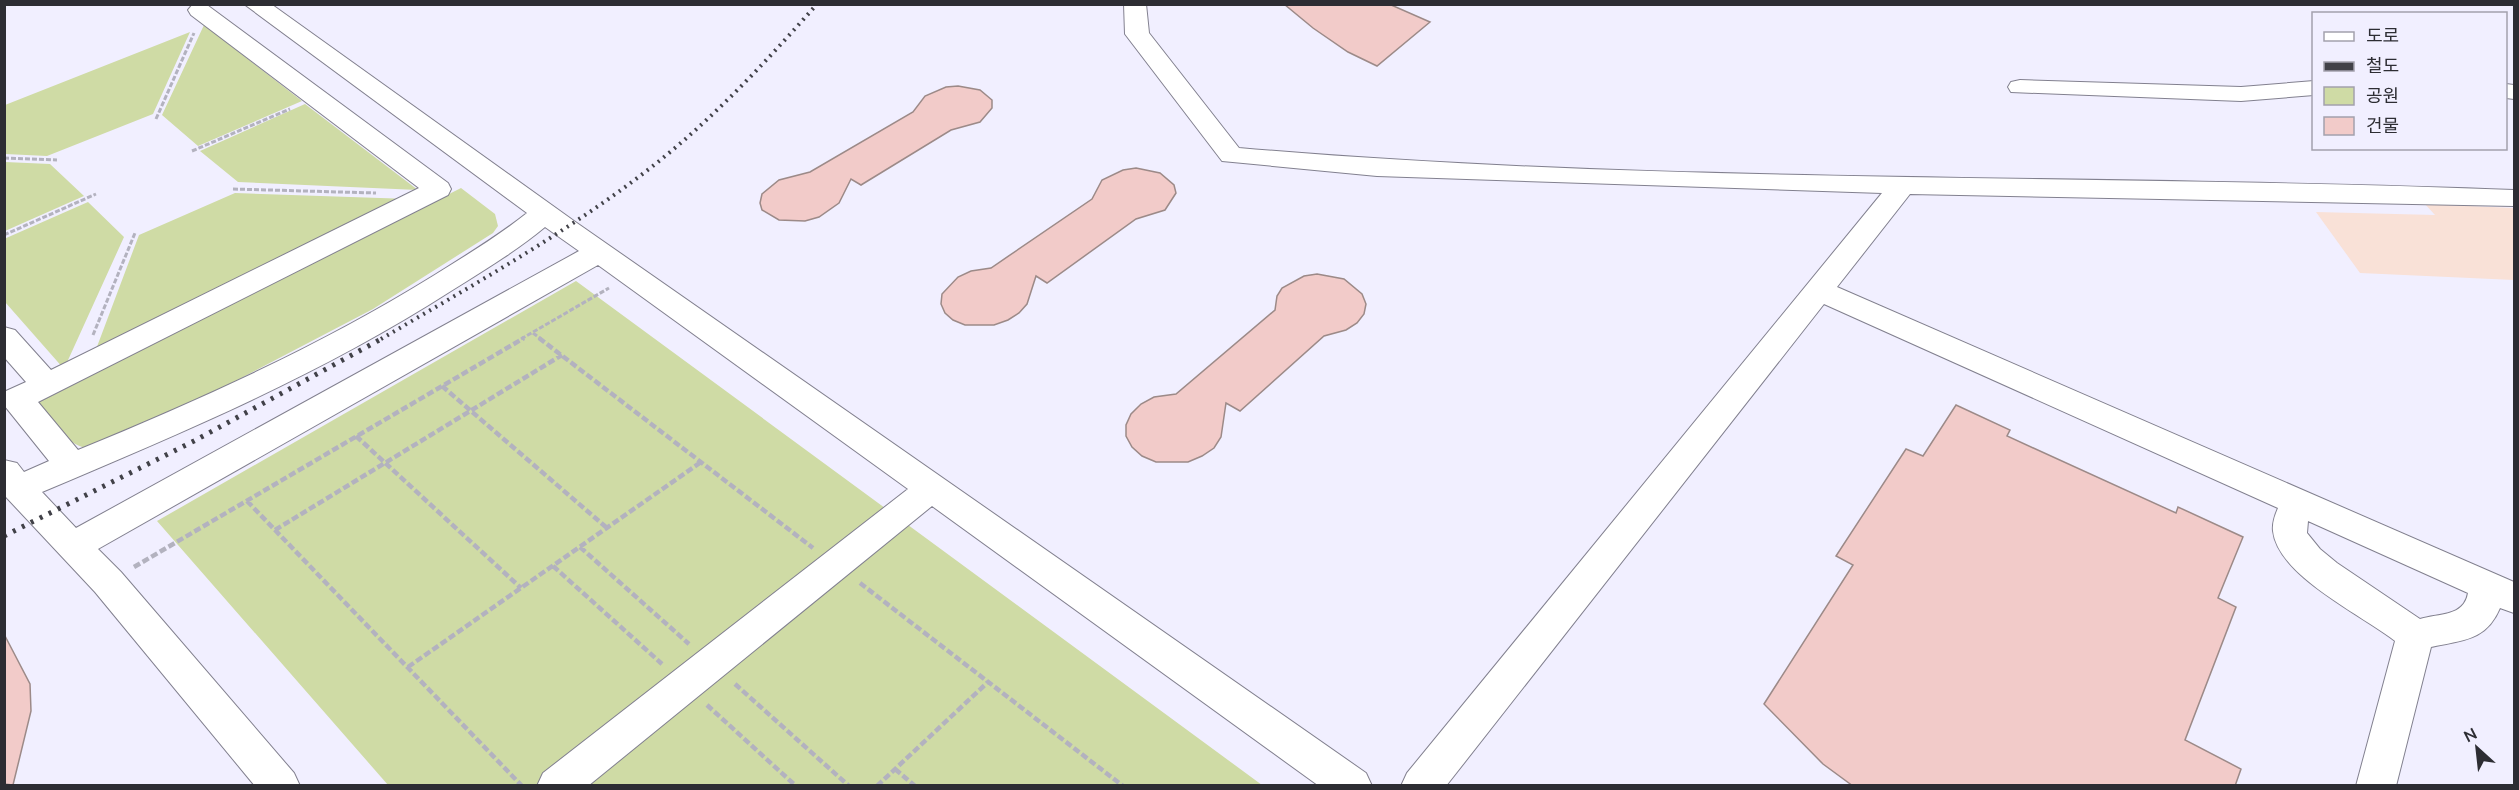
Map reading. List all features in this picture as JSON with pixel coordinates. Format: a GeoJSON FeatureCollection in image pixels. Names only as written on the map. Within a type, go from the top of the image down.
{"type":"FeatureCollection","features":[{"type":"Feature","properties":{"kind":"street"},"geometry":{"type":"LineString","coordinates":[[255,4],[537,220]]}},
{"type":"Feature","properties":{"kind":"street"},"geometry":{"type":"LineString","coordinates":[[1135,4],[1137,34],[1231,155],[1377,168],[1902,186],[2514,198]]}},
{"type":"Feature","properties":{"kind":"street"},"geometry":{"type":"LineString","coordinates":[[201,12],[316,98],[434,191]]}},
{"type":"Feature","properties":{"kind":"street"},"geometry":{"type":"LineString","coordinates":[[2020,87],[2241,94],[2312,88]]}},
{"type":"Feature","properties":{"kind":"street"},"geometry":{"type":"LineString","coordinates":[[72,466],[17,399],[465,176],[537,220],[599,252],[1352,786]]}},
{"type":"Feature","properties":{"kind":"street"},"geometry":{"type":"LineString","coordinates":[[1421,786],[1902,186]]}},
{"type":"Feature","properties":{"kind":"street"},"geometry":{"type":"LineString","coordinates":[[280,786],[108,582],[43,517],[11,480],[72,466],[188,418],[298,364],[405,307],[513,239],[537,220]]}},
{"type":"Feature","properties":{"kind":"street"},"geometry":{"type":"LineString","coordinates":[[74,546],[599,252]]}},
{"type":"Feature","properties":{"kind":"street"},"geometry":{"type":"LineString","coordinates":[[1818,290],[2501,592],[2475,620],[2455,628],[2427,631],[2415,636]]}},
{"type":"Feature","properties":{"kind":"street"},"geometry":{"type":"LineString","coordinates":[[4,337],[47,385]]}},
{"type":"Feature","properties":{"kind":"street"},"geometry":{"type":"LineString","coordinates":[[557,786],[932,488]]}},
{"type":"Feature","properties":{"kind":"street"},"geometry":{"type":"LineString","coordinates":[[2298,502],[2290,522],[2290,536],[2304,556],[2326,576],[2397,620],[2415,636]]}},
{"type":"Feature","properties":{"kind":"street"},"geometry":{"type":"LineString","coordinates":[[2376,786],[2415,636]]}},
{"type":"Feature","properties":{"kind":"path"},"geometry":{"type":"LineString","coordinates":[[156,119],[201,12]]}},
{"type":"Feature","properties":{"kind":"path"},"geometry":{"type":"LineString","coordinates":[[192,151],[316,98]]}},
{"type":"Feature","properties":{"kind":"path"},"geometry":{"type":"LineString","coordinates":[[4,158],[57,160]]}},
{"type":"Feature","properties":{"kind":"path"},"geometry":{"type":"LineString","coordinates":[[233,189],[434,191]]}},
{"type":"Feature","properties":{"kind":"path"},"geometry":{"type":"LineString","coordinates":[[4,235],[96,194]]}},
{"type":"Feature","properties":{"kind":"path"},"geometry":{"type":"LineString","coordinates":[[79,369],[135,233]]}},
{"type":"Feature","properties":{"kind":"path"},"geometry":{"type":"LineString","coordinates":[[108,582],[631,275]]}},
{"type":"Feature","properties":{"kind":"path"},"geometry":{"type":"LineString","coordinates":[[275,530],[562,355]]}},
{"type":"Feature","properties":{"kind":"path"},"geometry":{"type":"LineString","coordinates":[[442,386],[607,528]]}},
{"type":"Feature","properties":{"kind":"path"},"geometry":{"type":"LineString","coordinates":[[356,436],[521,588]]}},
{"type":"Feature","properties":{"kind":"path"},"geometry":{"type":"LineString","coordinates":[[408,667],[701,462]]}},
{"type":"Feature","properties":{"kind":"path"},"geometry":{"type":"LineString","coordinates":[[247,501],[522,786]]}},
{"type":"Feature","properties":{"kind":"path"},"geometry":{"type":"LineString","coordinates":[[877,786],[988,682]]}},
{"type":"Feature","properties":{"kind":"path"},"geometry":{"type":"LineString","coordinates":[[895,769],[915,786]]}},
{"type":"Feature","properties":{"kind":"shaded area"},"geometry":{"type":"Polygon","coordinates":[[[2425,204],[2514,208],[2514,280],[2360,273],[2316,212],[2435,215],[2425,204]]]}},
{"type":"Feature","properties":{"kind":"green space"},"geometry":{"type":"Polygon","coordinates":[[[204,25],[302,101],[198,146],[162,115],[204,25]]]}},
{"type":"Feature","properties":{"kind":"green space"},"geometry":{"type":"Polygon","coordinates":[[[190,32],[153,114],[47,156],[5,154],[5,105],[190,32]]]}},
{"type":"Feature","properties":{"kind":"green space"},"geometry":{"type":"Polygon","coordinates":[[[305,104],[418,190],[238,182],[200,151],[305,104]]]}},
{"type":"Feature","properties":{"kind":"green space"},"geometry":{"type":"Polygon","coordinates":[[[5,162],[50,164],[84,196],[5,231],[5,162]]]}},
{"type":"Feature","properties":{"kind":"green space"},"geometry":{"type":"Polygon","coordinates":[[[461,188],[495,214],[498,226],[493,233],[373,309],[178,411],[87,448],[79,446],[65,436],[37,403],[461,188]]]}},
{"type":"Feature","properties":{"kind":"green space"},"geometry":{"type":"Polygon","coordinates":[[[235,193],[410,199],[95,352],[139,235],[235,193]]]}},
{"type":"Feature","properties":{"kind":"green space"},"geometry":{"type":"Polygon","coordinates":[[[88,202],[124,237],[64,369],[5,302],[4,239],[88,202]]]}},
{"type":"Feature","properties":{"kind":"green space"},"geometry":{"type":"Polygon","coordinates":[[[576,281],[1262,785],[388,785],[157,521],[576,281]]]}},
{"type":"Feature","properties":{"kind":"building"},"geometry":{"type":"Polygon","coordinates":[[[1284,4],[1389,4],[1430,22],[1377,66],[1348,52],[1284,4]]]}},
{"type":"Feature","properties":{"kind":"building"},"geometry":{"type":"Polygon","coordinates":[[[958,86],[980,90],[992,100],[992,108],[980,122],[951,130],[861,185],[851,179],[839,203],[819,217],[805,221],[779,220],[762,210],[760,203],[762,194],[779,180],[810,172],[913,112],[925,96],[946,87],[958,86]]]}},
{"type":"Feature","properties":{"kind":"building"},"geometry":{"type":"Polygon","coordinates":[[[1136,168],[1160,173],[1174,185],[1176,193],[1165,210],[1136,219],[1047,283],[1036,276],[1027,304],[1008,320],[994,325],[965,325],[953,320],[945,313],[941,304],[942,294],[958,277],[971,271],[991,268],[1092,199],[1102,180],[1123,170],[1136,168]]]}},
{"type":"Feature","properties":{"kind":"building"},"geometry":{"type":"Polygon","coordinates":[[[1317,274],[1344,279],[1362,294],[1366,304],[1364,314],[1357,323],[1346,330],[1324,336],[1240,411],[1226,403],[1221,437],[1214,448],[1202,456],[1188,462],[1156,462],[1142,456],[1132,447],[1126,436],[1126,425],[1131,414],[1141,404],[1154,397],[1176,394],[1275,310],[1277,296],[1282,288],[1304,276],[1317,274]]]}},
{"type":"Feature","properties":{"kind":"building"},"geometry":{"type":"Polygon","coordinates":[[[1956,405],[2010,430],[2007,436],[2176,513],[2178,507],[2243,537],[2218,598],[2236,607],[2185,740],[2241,769],[2235,786],[1853,786],[1823,764],[1764,704],[1853,565],[1836,556],[1906,449],[1923,456],[1956,405]]]}},
{"type":"Feature","properties":{"kind":"building"},"geometry":{"type":"Polygon","coordinates":[[[4,634],[30,684],[31,711],[13,785],[4,784],[4,634]]]}},
{"type":"Feature","properties":{"kind":"railway"},"geometry":{"type":"LineString","coordinates":[[381,339],[551,237],[649,169],[737,91],[817,4]]}},
{"type":"Feature","properties":{"kind":"railway"},"geometry":{"type":"LineString","coordinates":[[4,536],[194,441],[383,338]]}}]}
